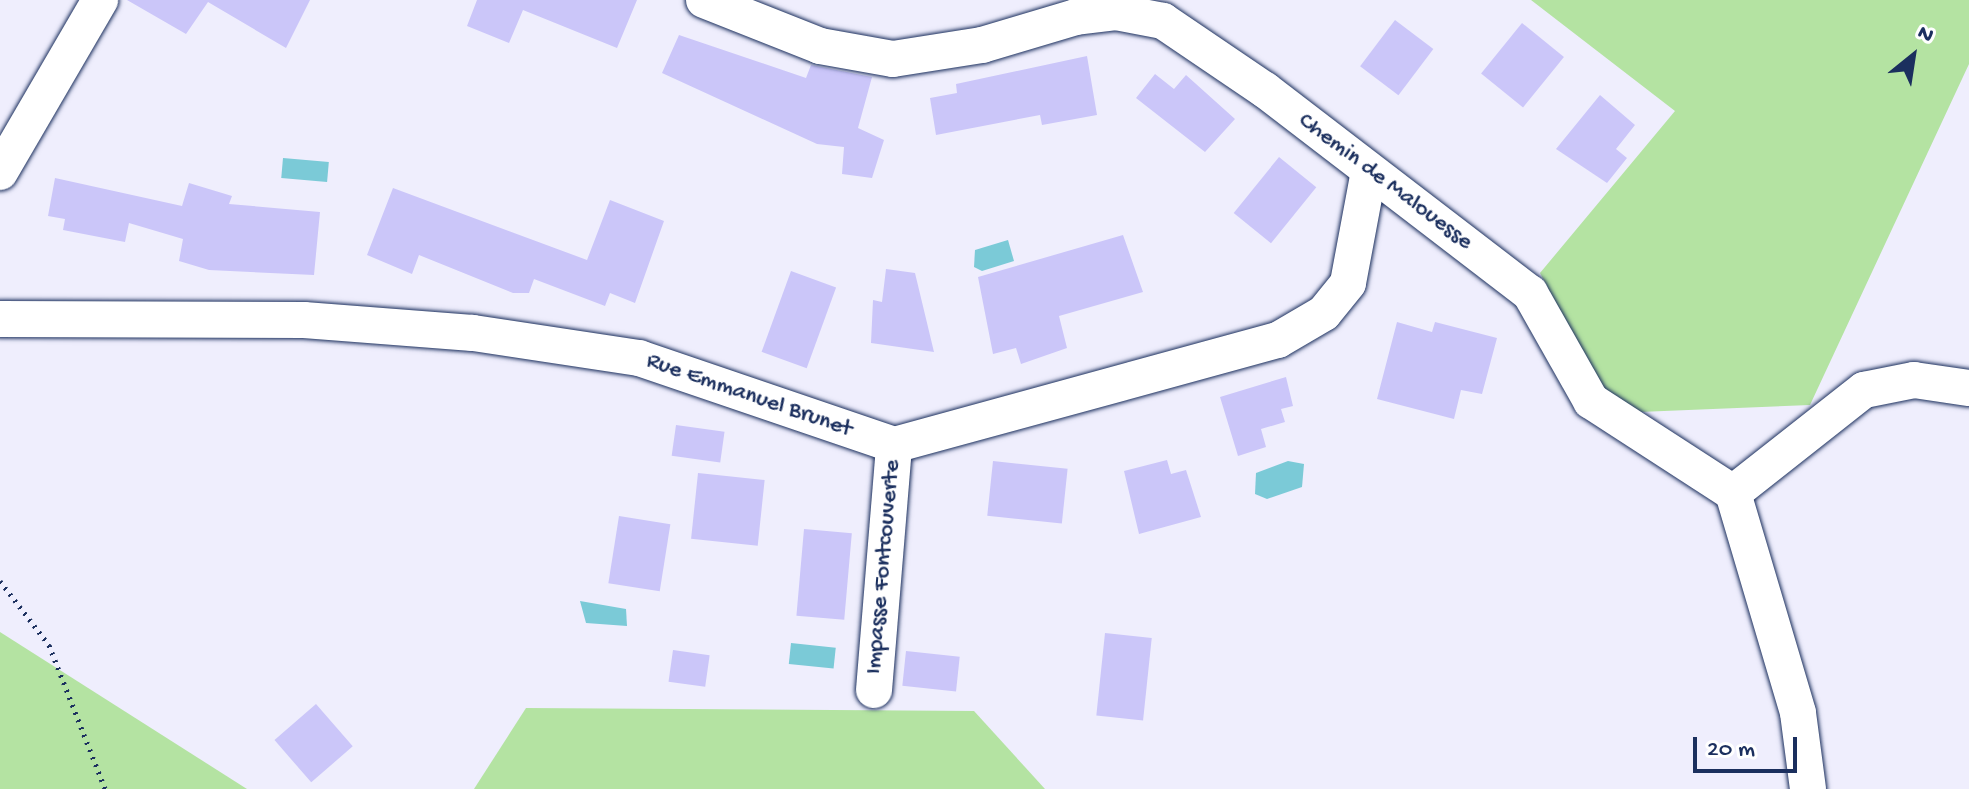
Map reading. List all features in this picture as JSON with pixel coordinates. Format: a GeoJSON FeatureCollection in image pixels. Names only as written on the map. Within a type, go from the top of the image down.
{"type":"FeatureCollection","features":[{"type":"Feature","properties":{"kind":"street","name":"Chemin de Malouesse"},"geometry":{"type":"LineString","coordinates":[[704,0],[820,46],[893,59],[982,45],[1076,17],[1116,12],[1163,21],[1530,293],[1591,401],[1733,493]]}},
{"type":"Feature","properties":{"kind":"street"},"geometry":{"type":"LineString","coordinates":[[0,172],[94,2]]}},
{"type":"Feature","properties":{"kind":"street"},"geometry":{"type":"LineString","coordinates":[[894,445],[1185,369],[1290,333],[1324,313],[1348,283],[1369,171]]}},
{"type":"Feature","properties":{"kind":"street","name":"Rue Emmanuel Brunet"},"geometry":{"type":"LineString","coordinates":[[0,319],[304,320],[473,333],[639,358],[894,445]]}},
{"type":"Feature","properties":{"kind":"street"},"geometry":{"type":"LineString","coordinates":[[1808,789],[1798,713],[1733,493],[1864,390],[1914,380],[1969,388]]}},
{"type":"Feature","properties":{"kind":"street","name":"Impasse Fontcouverte"},"geometry":{"type":"LineString","coordinates":[[874,690],[894,445]]}},
{"type":"Feature","properties":{"kind":"path"},"geometry":{"type":"LineString","coordinates":[[0,581],[49,645],[105,789]]}},
{"type":"Feature","properties":{"kind":"green space"},"geometry":{"type":"Polygon","coordinates":[[[1531,0],[1969,0],[1969,64],[1810,405],[1615,413],[1540,273],[1675,111],[1531,0]]]}},
{"type":"Feature","properties":{"kind":"green space"},"geometry":{"type":"Polygon","coordinates":[[[0,632],[247,789],[0,789],[0,632]]]}},
{"type":"Feature","properties":{"kind":"green space"},"geometry":{"type":"Polygon","coordinates":[[[526,708],[974,711],[1045,789],[474,789],[526,708]]]}},
{"type":"Feature","properties":{"kind":"water"},"geometry":{"type":"Polygon","coordinates":[[[283,158],[329,162],[327,182],[281,178],[283,158]]]}},
{"type":"Feature","properties":{"kind":"water"},"geometry":{"type":"Polygon","coordinates":[[[1008,240],[1014,261],[982,271],[974,267],[975,250],[1008,240]]]}},
{"type":"Feature","properties":{"kind":"water"},"geometry":{"type":"Polygon","coordinates":[[[1288,461],[1304,464],[1302,487],[1267,499],[1255,494],[1256,473],[1288,461]]]}},
{"type":"Feature","properties":{"kind":"water"},"geometry":{"type":"Polygon","coordinates":[[[580,601],[626,609],[627,626],[586,623],[580,601]]]}},
{"type":"Feature","properties":{"kind":"water"},"geometry":{"type":"Polygon","coordinates":[[[791,643],[836,648],[834,669],[789,664],[791,643]]]}},
{"type":"Feature","properties":{"kind":"building"},"geometry":{"type":"Polygon","coordinates":[[[127,0],[310,0],[286,48],[208,2],[186,34],[127,0]]]}},
{"type":"Feature","properties":{"kind":"building"},"geometry":{"type":"Polygon","coordinates":[[[477,0],[637,0],[617,48],[523,10],[509,43],[467,26],[477,0]]]}},
{"type":"Feature","properties":{"kind":"building"},"geometry":{"type":"Polygon","coordinates":[[[1395,20],[1433,49],[1398,95],[1360,66],[1395,20]]]}},
{"type":"Feature","properties":{"kind":"building"},"geometry":{"type":"Polygon","coordinates":[[[1522,23],[1564,57],[1523,107],[1481,74],[1522,23]]]}},
{"type":"Feature","properties":{"kind":"building"},"geometry":{"type":"Polygon","coordinates":[[[679,35],[806,78],[811,65],[872,77],[858,128],[884,140],[872,178],[842,174],[844,147],[817,144],[662,73],[679,35]]]}},
{"type":"Feature","properties":{"kind":"building"},"geometry":{"type":"Polygon","coordinates":[[[1087,56],[1097,115],[1042,125],[1040,115],[936,135],[930,98],[957,93],[956,84],[1087,56]]]}},
{"type":"Feature","properties":{"kind":"building"},"geometry":{"type":"Polygon","coordinates":[[[1155,74],[1174,89],[1186,75],[1235,119],[1205,152],[1136,98],[1155,74]]]}},
{"type":"Feature","properties":{"kind":"building"},"geometry":{"type":"Polygon","coordinates":[[[1600,95],[1635,125],[1616,149],[1627,158],[1607,183],[1556,149],[1600,95]]]}},
{"type":"Feature","properties":{"kind":"building"},"geometry":{"type":"Polygon","coordinates":[[[1279,157],[1316,187],[1271,243],[1234,213],[1279,157]]]}},
{"type":"Feature","properties":{"kind":"building"},"geometry":{"type":"Polygon","coordinates":[[[55,178],[182,206],[189,183],[232,196],[229,204],[320,212],[314,275],[209,270],[179,261],[183,239],[129,223],[125,242],[63,230],[65,219],[48,216],[55,178]]]}},
{"type":"Feature","properties":{"kind":"building"},"geometry":{"type":"Polygon","coordinates":[[[393,188],[587,260],[610,200],[664,221],[635,303],[610,293],[605,306],[534,279],[529,293],[513,293],[419,255],[412,274],[367,255],[393,188]]]}},
{"type":"Feature","properties":{"kind":"building"},"geometry":{"type":"Polygon","coordinates":[[[1123,235],[1143,292],[1059,316],[1067,348],[1021,364],[1016,348],[993,354],[978,277],[1123,235]]]}},
{"type":"Feature","properties":{"kind":"building"},"geometry":{"type":"Polygon","coordinates":[[[886,269],[915,273],[934,352],[871,343],[873,300],[882,302],[886,269]]]}},
{"type":"Feature","properties":{"kind":"building"},"geometry":{"type":"Polygon","coordinates":[[[791,271],[836,287],[807,368],[762,352],[791,271]]]}},
{"type":"Feature","properties":{"kind":"building"},"geometry":{"type":"Polygon","coordinates":[[[1397,322],[1432,332],[1435,322],[1497,338],[1482,394],[1461,390],[1454,419],[1377,399],[1397,322]]]}},
{"type":"Feature","properties":{"kind":"building"},"geometry":{"type":"Polygon","coordinates":[[[1286,377],[1293,406],[1281,409],[1285,422],[1261,429],[1266,447],[1238,456],[1220,397],[1286,377]]]}},
{"type":"Feature","properties":{"kind":"building"},"geometry":{"type":"Polygon","coordinates":[[[676,425],[725,432],[720,463],[672,456],[676,425]]]}},
{"type":"Feature","properties":{"kind":"building"},"geometry":{"type":"Polygon","coordinates":[[[1167,460],[1171,474],[1186,470],[1201,517],[1139,534],[1124,471],[1167,460]]]}},
{"type":"Feature","properties":{"kind":"building"},"geometry":{"type":"Polygon","coordinates":[[[993,461],[1068,469],[1062,524],[987,516],[993,461]]]}},
{"type":"Feature","properties":{"kind":"building"},"geometry":{"type":"Polygon","coordinates":[[[698,473],[765,480],[758,546],[691,539],[698,473]]]}},
{"type":"Feature","properties":{"kind":"building"},"geometry":{"type":"Polygon","coordinates":[[[619,516],[670,524],[660,591],[608,583],[619,516]]]}},
{"type":"Feature","properties":{"kind":"building"},"geometry":{"type":"Polygon","coordinates":[[[804,529],[852,533],[844,620],[796,616],[804,529]]]}},
{"type":"Feature","properties":{"kind":"building"},"geometry":{"type":"Polygon","coordinates":[[[1105,633],[1152,638],[1143,720],[1096,716],[1105,633]]]}},
{"type":"Feature","properties":{"kind":"building"},"geometry":{"type":"Polygon","coordinates":[[[673,650],[710,655],[705,687],[669,682],[673,650]]]}},
{"type":"Feature","properties":{"kind":"building"},"geometry":{"type":"Polygon","coordinates":[[[906,651],[960,657],[956,691],[902,686],[906,651]]]}},
{"type":"Feature","properties":{"kind":"building"},"geometry":{"type":"Polygon","coordinates":[[[316,704],[353,746],[311,782],[274,740],[316,704]]]}}]}
